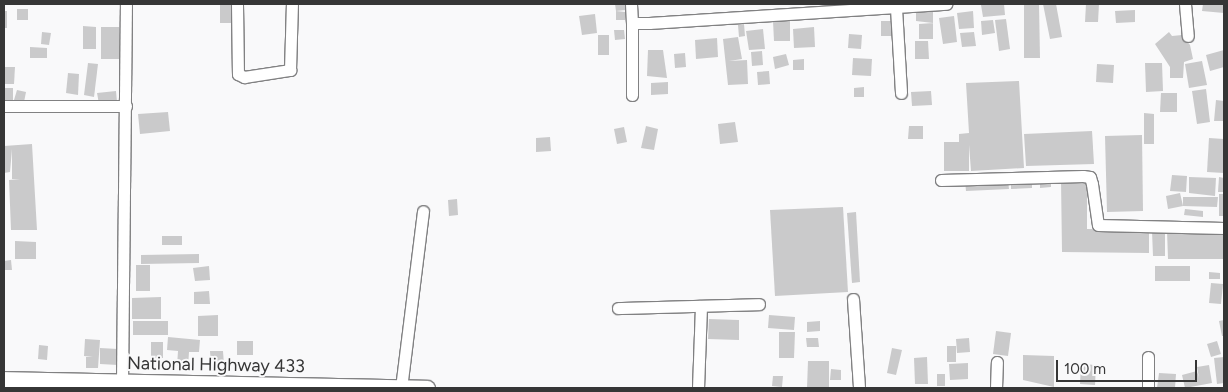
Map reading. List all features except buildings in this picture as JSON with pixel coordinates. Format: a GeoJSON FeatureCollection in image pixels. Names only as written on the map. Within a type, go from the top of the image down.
{"type":"FeatureCollection","features":[{"type":"Feature","properties":{"kind":"main road","name":"National Highway 433"},"geometry":{"type":"LineString","coordinates":[[4,379],[117,384],[427,388]]}},
{"type":"Feature","properties":{"kind":"street"},"geometry":{"type":"LineString","coordinates":[[117,384],[126,106],[126,4]]}},
{"type":"Feature","properties":{"kind":"street"},"geometry":{"type":"LineString","coordinates":[[237,4],[238,74],[244,77],[290,70],[292,4]]}},
{"type":"Feature","properties":{"kind":"street"},"geometry":{"type":"LineString","coordinates":[[631,4],[632,95]]}},
{"type":"Feature","properties":{"kind":"street"},"geometry":{"type":"LineString","coordinates":[[632,23],[946,4]]}},
{"type":"Feature","properties":{"kind":"street"},"geometry":{"type":"LineString","coordinates":[[1185,4],[1188,36]]}},
{"type":"Feature","properties":{"kind":"street"},"geometry":{"type":"LineString","coordinates":[[896,8],[901,93]]}},
{"type":"Feature","properties":{"kind":"street"},"geometry":{"type":"LineString","coordinates":[[4,106],[126,106]]}},
{"type":"Feature","properties":{"kind":"street"},"geometry":{"type":"LineString","coordinates":[[941,180],[1083,176],[1092,184],[1098,225],[1224,228]]}},
{"type":"Feature","properties":{"kind":"street"},"geometry":{"type":"LineString","coordinates":[[401,388],[423,211]]}},
{"type":"Feature","properties":{"kind":"street"},"geometry":{"type":"LineString","coordinates":[[853,299],[859,388]]}},
{"type":"Feature","properties":{"kind":"street"},"geometry":{"type":"LineString","coordinates":[[618,308],[759,304]]}},
{"type":"Feature","properties":{"kind":"street"},"geometry":{"type":"LineString","coordinates":[[698,388],[700,306]]}},
{"type":"Feature","properties":{"kind":"street"},"geometry":{"type":"LineString","coordinates":[[1148,357],[1148,388]]}},
{"type":"Feature","properties":{"kind":"street"},"geometry":{"type":"LineString","coordinates":[[996,388],[997,362]]}}]}
